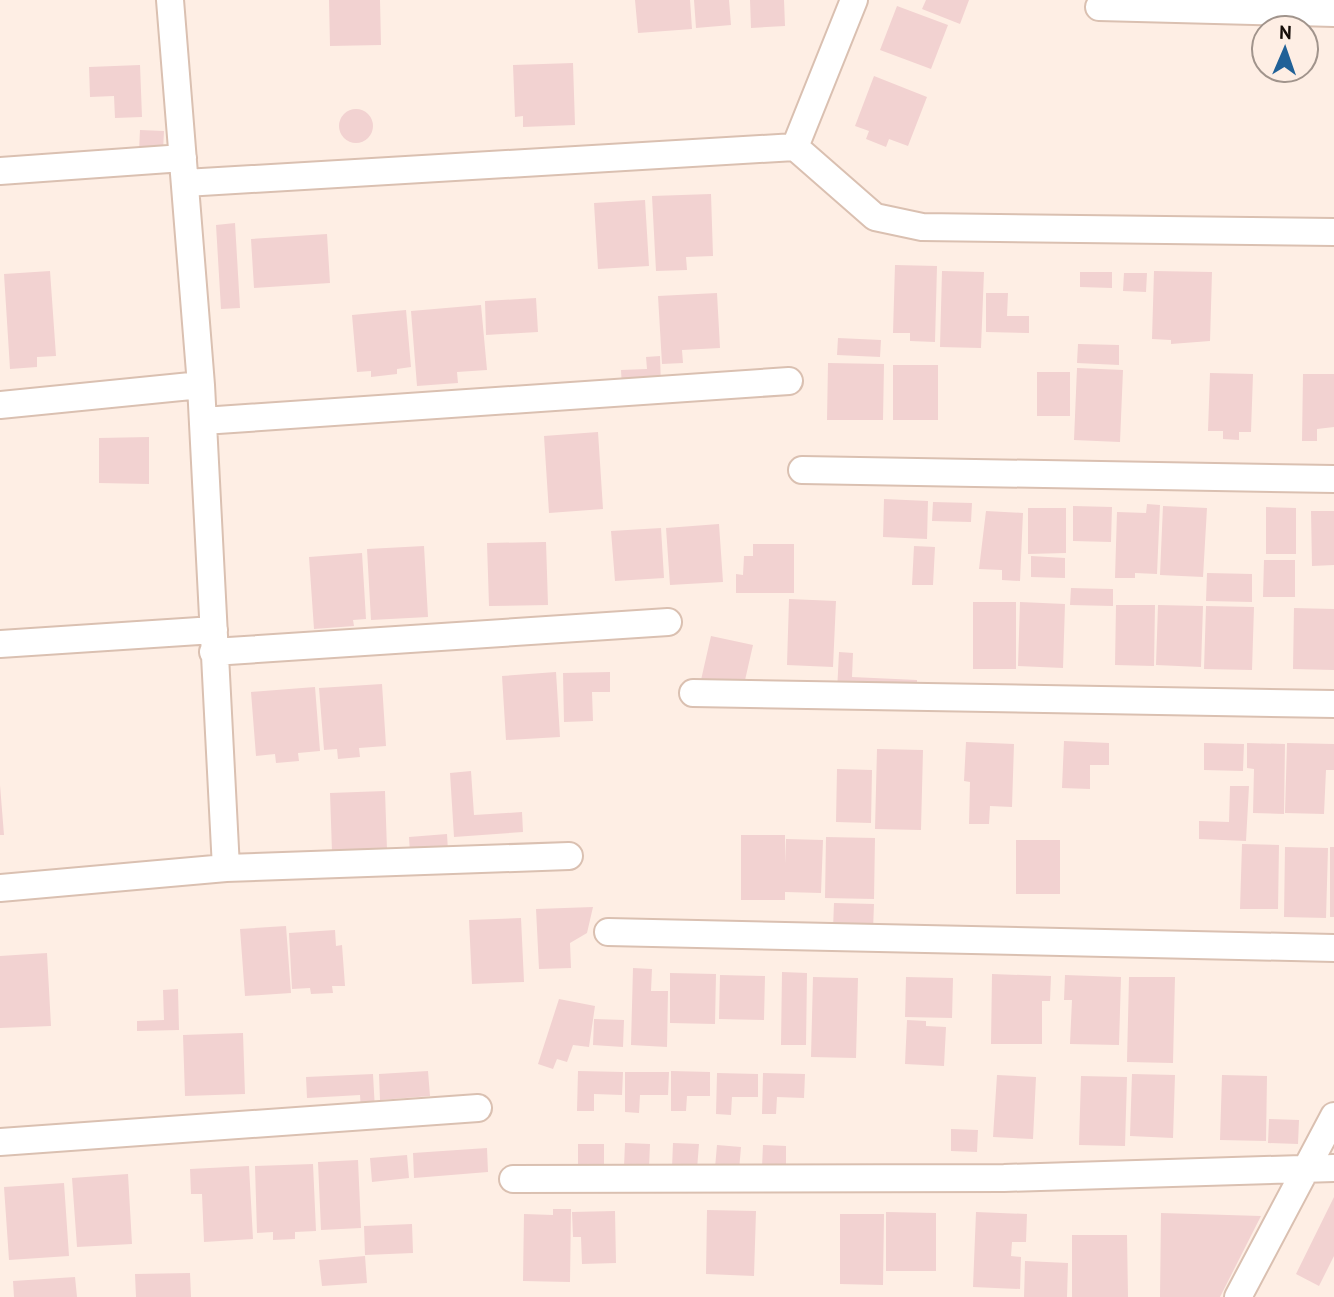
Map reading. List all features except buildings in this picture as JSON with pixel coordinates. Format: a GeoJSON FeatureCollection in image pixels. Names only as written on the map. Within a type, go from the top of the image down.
{"type":"FeatureCollection","features":[{"type":"Feature","properties":{"kind":"street"},"geometry":{"type":"LineString","coordinates":[[170,0],[201,385],[226,869]]}},
{"type":"Feature","properties":{"kind":"street"},"geometry":{"type":"LineString","coordinates":[[795,146],[854,0]]}},
{"type":"Feature","properties":{"kind":"street"},"geometry":{"type":"LineString","coordinates":[[1099,7],[1334,13]]}},
{"type":"Feature","properties":{"kind":"street"},"geometry":{"type":"LineString","coordinates":[[0,171],[184,171],[795,146],[875,217],[922,227],[1334,232]]}},
{"type":"Feature","properties":{"kind":"street"},"geometry":{"type":"LineString","coordinates":[[203,421],[789,381]]}},
{"type":"Feature","properties":{"kind":"street"},"geometry":{"type":"LineString","coordinates":[[0,405],[201,385]]}},
{"type":"Feature","properties":{"kind":"street"},"geometry":{"type":"LineString","coordinates":[[802,470],[1334,479]]}},
{"type":"Feature","properties":{"kind":"street"},"geometry":{"type":"LineString","coordinates":[[0,644],[214,641],[668,622]]}},
{"type":"Feature","properties":{"kind":"street"},"geometry":{"type":"LineString","coordinates":[[693,693],[1334,704]]}},
{"type":"Feature","properties":{"kind":"street"},"geometry":{"type":"LineString","coordinates":[[0,888],[226,869],[569,856]]}},
{"type":"Feature","properties":{"kind":"street"},"geometry":{"type":"LineString","coordinates":[[608,932],[1334,948]]}},
{"type":"Feature","properties":{"kind":"street"},"geometry":{"type":"LineString","coordinates":[[0,1142],[478,1108]]}},
{"type":"Feature","properties":{"kind":"street"},"geometry":{"type":"LineString","coordinates":[[1238,1297],[1334,1116]]}},
{"type":"Feature","properties":{"kind":"street"},"geometry":{"type":"LineString","coordinates":[[513,1180],[1004,1178],[1334,1168]]}}]}
